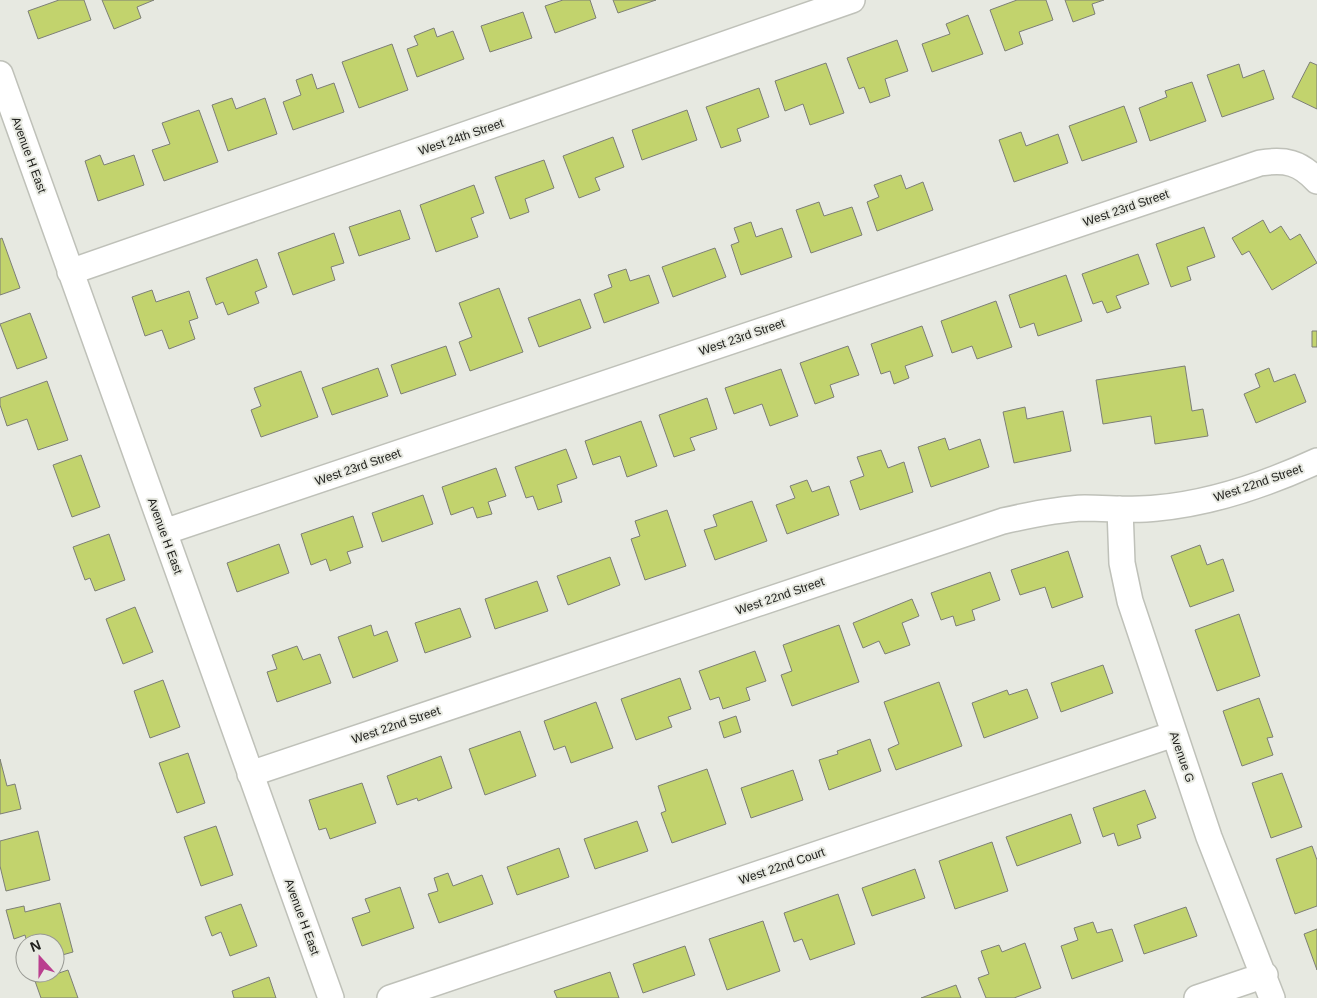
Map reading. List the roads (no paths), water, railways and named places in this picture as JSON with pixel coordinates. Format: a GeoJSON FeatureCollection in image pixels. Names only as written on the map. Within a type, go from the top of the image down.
{"type":"FeatureCollection","features":[{"type":"Feature","properties":{"kind":"street","name":"West 24th Street"},"geometry":{"type":"LineString","coordinates":[[70,272],[852,0]]}},
{"type":"Feature","properties":{"kind":"street","name":"Avenue H East"},"geometry":{"type":"LineString","coordinates":[[0,74],[331,998]]}},
{"type":"Feature","properties":{"kind":"street","name":"West 23rd Street"},"geometry":{"type":"LineString","coordinates":[[164,532],[1260,163],[1276,160],[1294,163],[1308,172],[1317,181]]}},
{"type":"Feature","properties":{"kind":"street","name":"West 22nd Street"},"geometry":{"type":"LineString","coordinates":[[250,774],[1002,521],[1034,514],[1083,508],[1156,509],[1195,503],[1234,494],[1317,461]]}},
{"type":"Feature","properties":{"kind":"street","name":"Avenue G"},"geometry":{"type":"LineString","coordinates":[[1120,508],[1121,553],[1130,601],[1209,837],[1269,987]]}},
{"type":"Feature","properties":{"kind":"street","name":"West 22nd Court"},"geometry":{"type":"LineString","coordinates":[[390,998],[1174,734]]}},
{"type":"Feature","properties":{"kind":"street"},"geometry":{"type":"LineString","coordinates":[[1196,998],[1269,987]]}}]}
